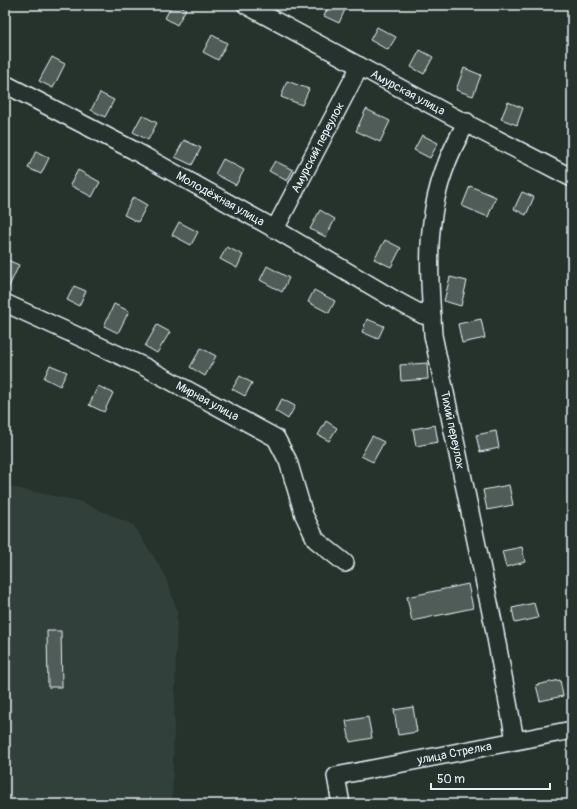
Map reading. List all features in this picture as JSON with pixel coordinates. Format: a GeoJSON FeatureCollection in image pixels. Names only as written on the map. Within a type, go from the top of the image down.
{"type":"FeatureCollection","features":[{"type":"Feature","properties":{"kind":"street","name":"Амурская улица"},"geometry":{"type":"LineString","coordinates":[[246,5],[572,178]]}},
{"type":"Feature","properties":{"kind":"street","name":"Амурский переулок"},"geometry":{"type":"LineString","coordinates":[[275,229],[360,66]]}},
{"type":"Feature","properties":{"kind":"street","name":"Молодёжная улица"},"geometry":{"type":"LineString","coordinates":[[5,84],[133,150],[275,229],[422,315],[432,317]]}},
{"type":"Feature","properties":{"kind":"street","name":"Тихий переулок"},"geometry":{"type":"LineString","coordinates":[[467,122],[460,134],[443,175],[432,222],[430,286],[433,335],[493,622],[515,740]]}},
{"type":"Feature","properties":{"kind":"street","name":"Мирная улица"},"geometry":{"type":"LineString","coordinates":[[5,303],[143,366],[276,438],[288,461],[304,516],[316,540],[345,563]]}},
{"type":"Feature","properties":{"kind":"street","name":"улица Стрелка"},"geometry":{"type":"LineString","coordinates":[[340,804],[336,776],[572,730]]}},
{"type":"Feature","properties":{"kind":"shaded area"},"geometry":{"type":"Polygon","coordinates":[[[5,486],[79,501],[133,525],[164,573],[177,610],[172,804],[5,804],[5,486]]]}},
{"type":"Feature","properties":{"kind":"building"},"geometry":{"type":"Polygon","coordinates":[[[172,5],[178,5],[186,9],[177,25],[165,18],[172,5]]]}},
{"type":"Feature","properties":{"kind":"building"},"geometry":{"type":"Polygon","coordinates":[[[329,5],[347,5],[339,23],[324,16],[329,5]]]}},
{"type":"Feature","properties":{"kind":"building"},"geometry":{"type":"Polygon","coordinates":[[[377,27],[396,37],[388,50],[370,40],[377,27]]]}},
{"type":"Feature","properties":{"kind":"building"},"geometry":{"type":"Polygon","coordinates":[[[212,35],[227,43],[218,60],[203,52],[212,35]]]}},
{"type":"Feature","properties":{"kind":"building"},"geometry":{"type":"Polygon","coordinates":[[[420,50],[433,57],[424,74],[411,67],[420,50]]]}},
{"type":"Feature","properties":{"kind":"building"},"geometry":{"type":"Polygon","coordinates":[[[52,57],[65,64],[53,88],[39,81],[52,57]]]}},
{"type":"Feature","properties":{"kind":"building"},"geometry":{"type":"Polygon","coordinates":[[[464,68],[481,75],[473,96],[456,90],[464,68]]]}},
{"type":"Feature","properties":{"kind":"building"},"geometry":{"type":"Polygon","coordinates":[[[287,81],[309,89],[302,105],[281,97],[287,81]]]}},
{"type":"Feature","properties":{"kind":"building"},"geometry":{"type":"Polygon","coordinates":[[[100,93],[114,100],[105,117],[91,110],[100,93]]]}},
{"type":"Feature","properties":{"kind":"building"},"geometry":{"type":"Polygon","coordinates":[[[508,102],[523,108],[517,125],[501,119],[508,102]]]}},
{"type":"Feature","properties":{"kind":"building"},"geometry":{"type":"Polygon","coordinates":[[[366,109],[390,121],[380,142],[356,131],[366,109]]]}},
{"type":"Feature","properties":{"kind":"building"},"geometry":{"type":"Polygon","coordinates":[[[142,115],[157,123],[148,140],[133,132],[142,115]]]}},
{"type":"Feature","properties":{"kind":"building"},"geometry":{"type":"Polygon","coordinates":[[[422,135],[438,143],[430,158],[414,150],[422,135]]]}},
{"type":"Feature","properties":{"kind":"building"},"geometry":{"type":"Polygon","coordinates":[[[184,140],[201,148],[192,165],[175,157],[184,140]]]}},
{"type":"Feature","properties":{"kind":"building"},"geometry":{"type":"Polygon","coordinates":[[[36,151],[49,158],[41,174],[28,168],[36,151]]]}},
{"type":"Feature","properties":{"kind":"building"},"geometry":{"type":"Polygon","coordinates":[[[223,159],[244,170],[236,185],[215,174],[223,159]]]}},
{"type":"Feature","properties":{"kind":"building"},"geometry":{"type":"Polygon","coordinates":[[[275,161],[293,170],[287,181],[269,171],[275,161]]]}},
{"type":"Feature","properties":{"kind":"building"},"geometry":{"type":"Polygon","coordinates":[[[78,170],[100,182],[92,197],[70,185],[78,170]]]}},
{"type":"Feature","properties":{"kind":"building"},"geometry":{"type":"Polygon","coordinates":[[[470,186],[496,197],[488,217],[462,206],[470,186]]]}},
{"type":"Feature","properties":{"kind":"building"},"geometry":{"type":"Polygon","coordinates":[[[522,192],[534,197],[526,215],[514,209],[522,192]]]}},
{"type":"Feature","properties":{"kind":"building"},"geometry":{"type":"Polygon","coordinates":[[[133,197],[147,205],[138,222],[124,215],[133,197]]]}},
{"type":"Feature","properties":{"kind":"building"},"geometry":{"type":"Polygon","coordinates":[[[320,210],[335,219],[326,237],[310,229],[320,210]]]}},
{"type":"Feature","properties":{"kind":"building"},"geometry":{"type":"Polygon","coordinates":[[[179,222],[198,232],[191,245],[172,235],[179,222]]]}},
{"type":"Feature","properties":{"kind":"building"},"geometry":{"type":"Polygon","coordinates":[[[385,240],[401,248],[391,267],[374,259],[385,240]]]}},
{"type":"Feature","properties":{"kind":"building"},"geometry":{"type":"Polygon","coordinates":[[[227,247],[243,255],[237,268],[220,259],[227,247]]]}},
{"type":"Feature","properties":{"kind":"building"},"geometry":{"type":"Polygon","coordinates":[[[5,259],[19,265],[6,293],[5,293],[5,259]]]}},
{"type":"Feature","properties":{"kind":"building"},"geometry":{"type":"Polygon","coordinates":[[[267,266],[289,278],[282,292],[260,280],[267,266]]]}},
{"type":"Feature","properties":{"kind":"building"},"geometry":{"type":"Polygon","coordinates":[[[450,277],[467,281],[461,306],[444,301],[450,277]]]}},
{"type":"Feature","properties":{"kind":"building"},"geometry":{"type":"Polygon","coordinates":[[[74,286],[86,291],[79,306],[67,300],[74,286]]]}},
{"type":"Feature","properties":{"kind":"building"},"geometry":{"type":"Polygon","coordinates":[[[314,290],[335,301],[329,313],[308,302],[314,290]]]}},
{"type":"Feature","properties":{"kind":"building"},"geometry":{"type":"Polygon","coordinates":[[[114,304],[129,311],[118,333],[104,326],[114,304]]]}},
{"type":"Feature","properties":{"kind":"building"},"geometry":{"type":"Polygon","coordinates":[[[367,319],[384,326],[378,339],[362,332],[367,319]]]}},
{"type":"Feature","properties":{"kind":"building"},"geometry":{"type":"Polygon","coordinates":[[[481,319],[485,338],[462,343],[458,324],[481,319]]]}},
{"type":"Feature","properties":{"kind":"building"},"geometry":{"type":"Polygon","coordinates":[[[157,325],[170,332],[157,353],[145,346],[157,325]]]}},
{"type":"Feature","properties":{"kind":"building"},"geometry":{"type":"Polygon","coordinates":[[[201,348],[216,356],[205,376],[190,367],[201,348]]]}},
{"type":"Feature","properties":{"kind":"building"},"geometry":{"type":"Polygon","coordinates":[[[427,363],[428,379],[401,381],[400,365],[427,363]]]}},
{"type":"Feature","properties":{"kind":"building"},"geometry":{"type":"Polygon","coordinates":[[[50,365],[67,372],[60,386],[44,378],[50,365]]]}},
{"type":"Feature","properties":{"kind":"building"},"geometry":{"type":"Polygon","coordinates":[[[240,376],[252,383],[245,396],[232,389],[240,376]]]}},
{"type":"Feature","properties":{"kind":"building"},"geometry":{"type":"Polygon","coordinates":[[[98,386],[113,393],[104,412],[89,405],[98,386]]]}},
{"type":"Feature","properties":{"kind":"building"},"geometry":{"type":"Polygon","coordinates":[[[282,399],[295,406],[288,419],[275,411],[282,399]]]}},
{"type":"Feature","properties":{"kind":"building"},"geometry":{"type":"Polygon","coordinates":[[[326,421],[337,428],[329,441],[318,435],[326,421]]]}},
{"type":"Feature","properties":{"kind":"building"},"geometry":{"type":"Polygon","coordinates":[[[435,425],[438,442],[416,446],[413,429],[435,425]]]}},
{"type":"Feature","properties":{"kind":"building"},"geometry":{"type":"Polygon","coordinates":[[[496,431],[499,448],[480,452],[476,435],[496,431]]]}},
{"type":"Feature","properties":{"kind":"building"},"geometry":{"type":"Polygon","coordinates":[[[372,436],[384,442],[373,462],[361,456],[372,436]]]}},
{"type":"Feature","properties":{"kind":"building"},"geometry":{"type":"Polygon","coordinates":[[[509,485],[513,505],[487,510],[483,490],[509,485]]]}},
{"type":"Feature","properties":{"kind":"building"},"geometry":{"type":"Polygon","coordinates":[[[522,547],[525,562],[506,567],[502,551],[522,547]]]}},
{"type":"Feature","properties":{"kind":"building"},"geometry":{"type":"Polygon","coordinates":[[[468,584],[473,608],[412,621],[407,597],[468,584]]]}},
{"type":"Feature","properties":{"kind":"building"},"geometry":{"type":"Polygon","coordinates":[[[534,603],[538,618],[515,623],[512,608],[534,603]]]}},
{"type":"Feature","properties":{"kind":"building"},"geometry":{"type":"Polygon","coordinates":[[[47,631],[61,631],[62,687],[48,687],[47,631]]]}},
{"type":"Feature","properties":{"kind":"building"},"geometry":{"type":"Polygon","coordinates":[[[560,680],[563,696],[540,701],[536,685],[560,680]]]}},
{"type":"Feature","properties":{"kind":"building"},"geometry":{"type":"Polygon","coordinates":[[[413,707],[417,732],[398,735],[394,710],[413,707]]]}},
{"type":"Feature","properties":{"kind":"building"},"geometry":{"type":"Polygon","coordinates":[[[368,717],[372,738],[350,742],[346,721],[368,717]]]}}]}
